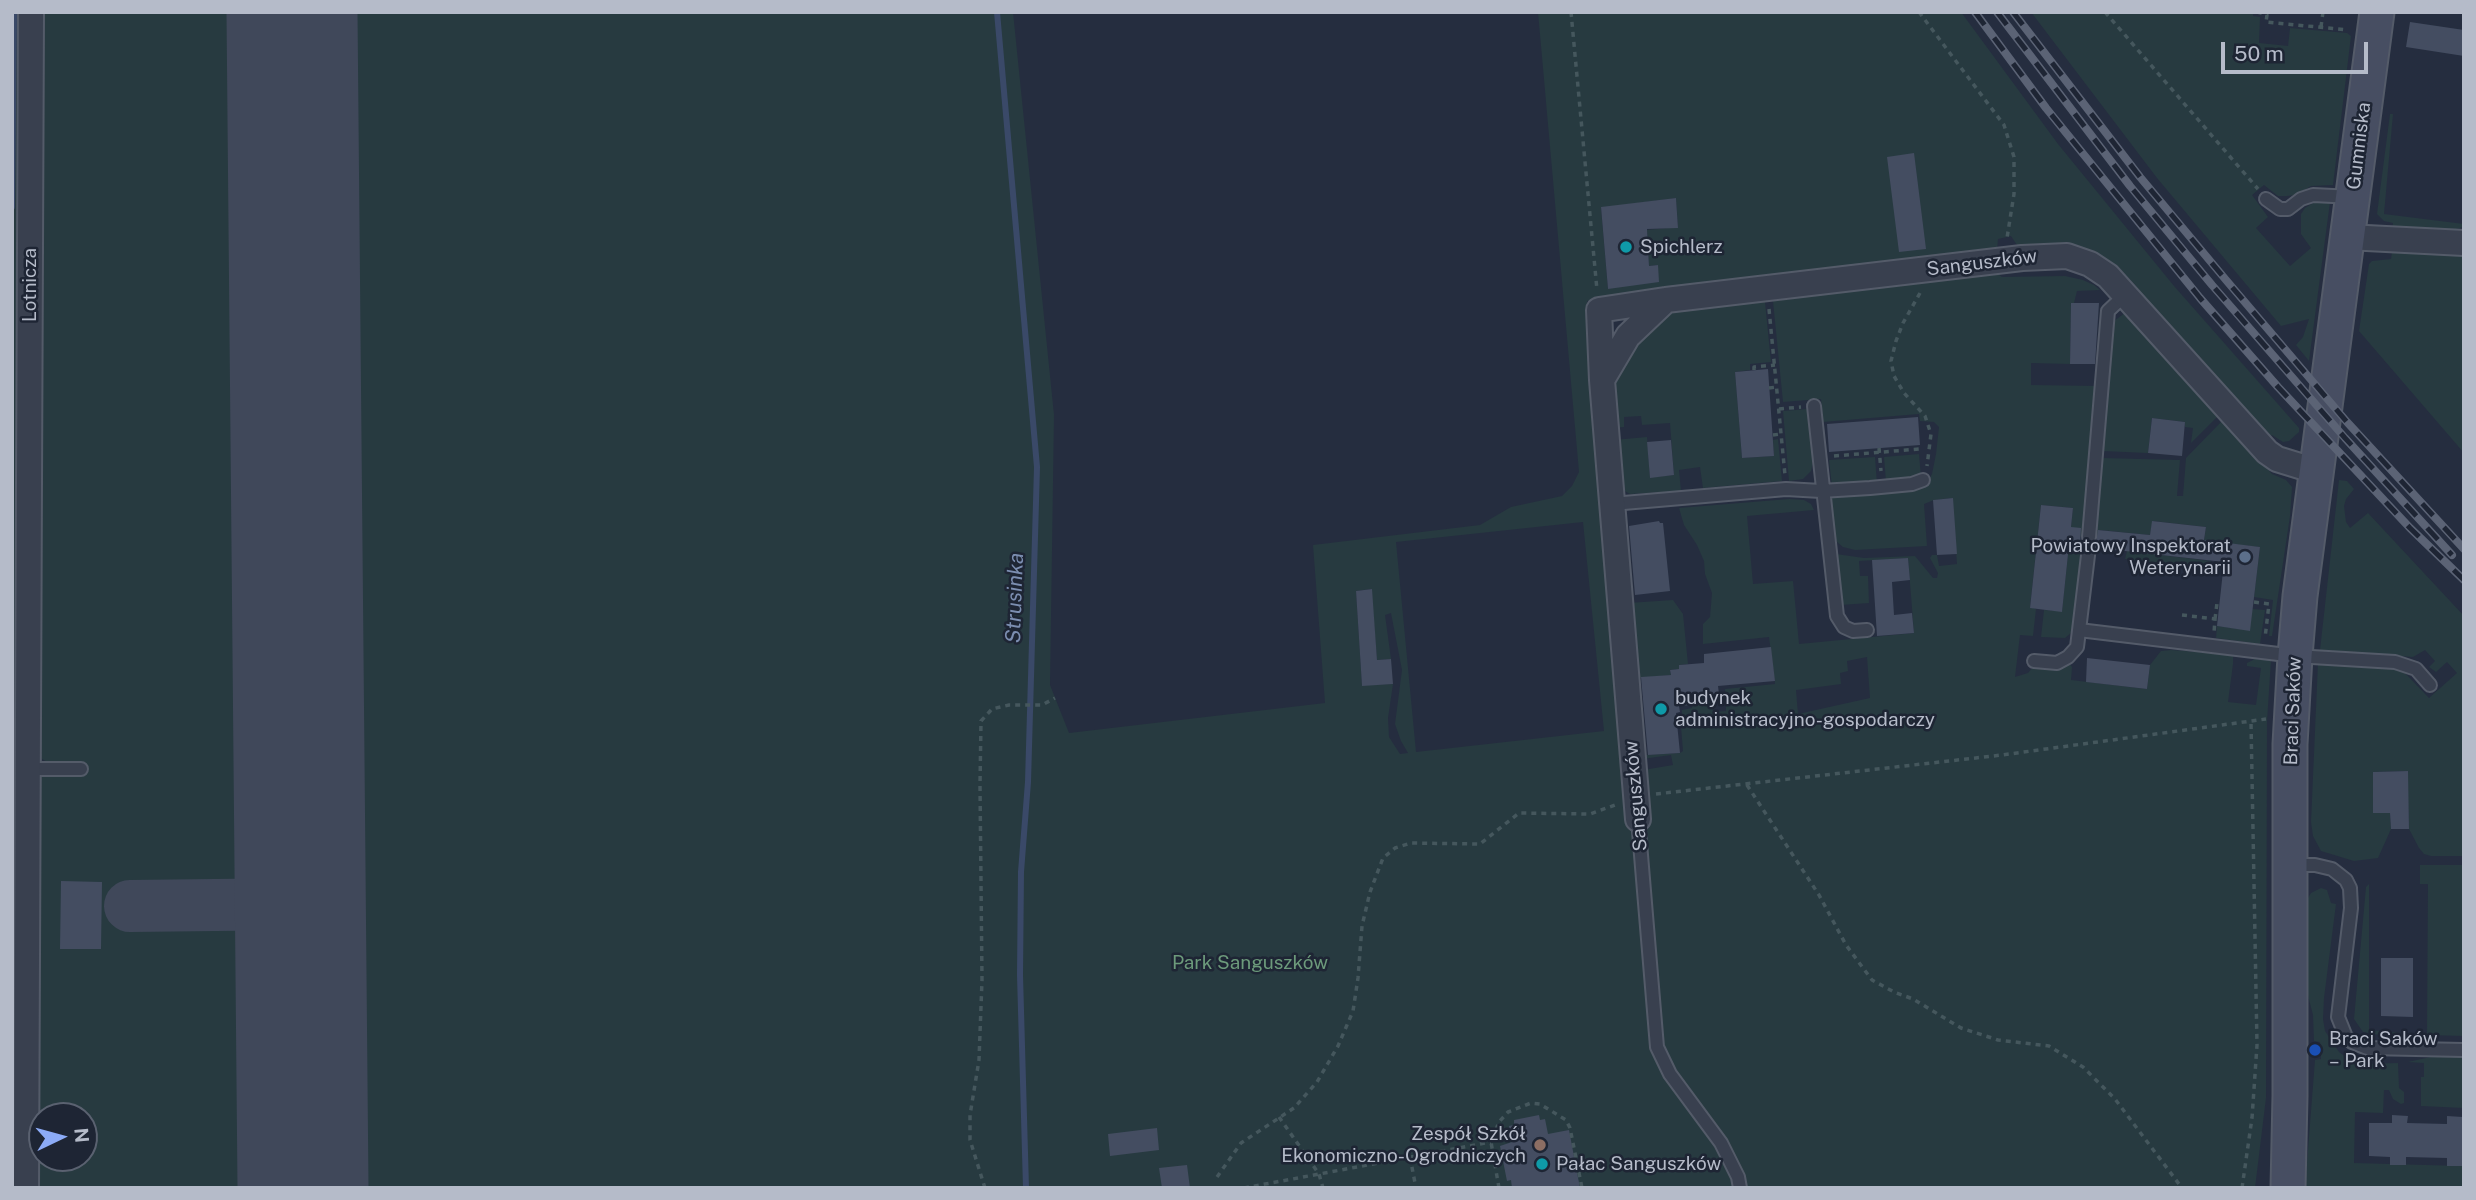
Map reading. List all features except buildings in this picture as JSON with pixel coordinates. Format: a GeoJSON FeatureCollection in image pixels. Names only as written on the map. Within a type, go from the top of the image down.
{"type":"FeatureCollection","features":[{"type":"Feature","properties":{"kind":"street","name":"Lotnicza"},"geometry":{"type":"LineString","coordinates":[[26,1188],[26,769],[32,12]]}},
{"type":"Feature","properties":{"kind":"street","name":"Gumniska"},"geometry":{"type":"LineString","coordinates":[[2347,237],[2353,197],[2367,22]]}},
{"type":"Feature","properties":{"kind":"street"},"geometry":{"type":"LineString","coordinates":[[2347,237],[2464,243]]}},
{"type":"Feature","properties":{"kind":"street","name":"Braci Saków"},"geometry":{"type":"LineString","coordinates":[[2288,1188],[2291,731],[2286,648],[2316,471],[2347,237]]}},
{"type":"Feature","properties":{"kind":"street","name":"Sanguszków"},"geometry":{"type":"LineString","coordinates":[[1637,808],[1602,380],[1599,310],[2007,260],[2067,256],[2090,264],[2108,276],[2267,452],[2277,459],[2316,471]]}},
{"type":"Feature","properties":{"kind":"street"},"geometry":{"type":"LineString","coordinates":[[1602,380],[1629,336],[1666,300]]}},
{"type":"Feature","properties":{"kind":"lane"},"geometry":{"type":"LineString","coordinates":[[2266,199],[2280,209],[2288,209],[2301,199],[2313,195],[2353,197]]}},
{"type":"Feature","properties":{"kind":"lane"},"geometry":{"type":"LineString","coordinates":[[2034,661],[2057,663],[2068,657],[2077,647],[2089,542],[2108,311],[2108,276]]}},
{"type":"Feature","properties":{"kind":"lane"},"geometry":{"type":"LineString","coordinates":[[2108,311],[2126,294]]}},
{"type":"Feature","properties":{"kind":"lane"},"geometry":{"type":"LineString","coordinates":[[1814,406],[1821,491],[1837,616],[1844,627],[1853,631],[1867,629]]}},
{"type":"Feature","properties":{"kind":"lane"},"geometry":{"type":"LineString","coordinates":[[1612,504],[1786,489],[1821,491],[1912,484],[1923,480]]}},
{"type":"Feature","properties":{"kind":"lane"},"geometry":{"type":"LineString","coordinates":[[2079,630],[2213,646],[2286,648],[2404,664],[2416,669],[2430,685]]}},
{"type":"Feature","properties":{"kind":"lane"},"geometry":{"type":"LineString","coordinates":[[26,769],[80,769]]}},
{"type":"Feature","properties":{"kind":"lane","name":"Sanguszków"},"geometry":{"type":"LineString","coordinates":[[1637,808],[1657,1048],[1670,1074],[1721,1143],[1738,1177],[1740,1188]]}},
{"type":"Feature","properties":{"kind":"lane"},"geometry":{"type":"LineString","coordinates":[[2289,866],[2315,865],[2332,869],[2347,880],[2350,888],[2351,908],[2339,1005],[2340,1026],[2346,1037],[2367,1048],[2464,1050]]}},
{"type":"Feature","properties":{"kind":"path"},"geometry":{"type":"LineString","coordinates":[[1571,12],[1599,310]]}},
{"type":"Feature","properties":{"kind":"path"},"geometry":{"type":"LineString","coordinates":[[1919,12],[2004,125],[2014,157],[2014,194],[2007,228],[2007,260]]}},
{"type":"Feature","properties":{"kind":"path"},"geometry":{"type":"LineString","coordinates":[[2105,12],[2266,199]]}},
{"type":"Feature","properties":{"kind":"path"},"geometry":{"type":"LineString","coordinates":[[2257,12],[2267,15],[2266,22],[2321,27],[2367,22]]}},
{"type":"Feature","properties":{"kind":"path"},"geometry":{"type":"LineString","coordinates":[[2321,27],[2323,12]]}},
{"type":"Feature","properties":{"kind":"path"},"geometry":{"type":"LineString","coordinates":[[1923,480],[1930,456],[1931,434],[1924,416],[1904,393],[1894,376],[1892,361],[1903,323],[1938,268]]}},
{"type":"Feature","properties":{"kind":"path"},"geometry":{"type":"LineString","coordinates":[[1769,300],[1786,489]]}},
{"type":"Feature","properties":{"kind":"path"},"geometry":{"type":"LineString","coordinates":[[1754,370],[1754,367],[1774,365]]}},
{"type":"Feature","properties":{"kind":"path"},"geometry":{"type":"LineString","coordinates":[[1769,388],[1777,387]]}},
{"type":"Feature","properties":{"kind":"path"},"geometry":{"type":"LineString","coordinates":[[1779,410],[1814,406]]}},
{"type":"Feature","properties":{"kind":"path"},"geometry":{"type":"LineString","coordinates":[[1773,435],[1781,434]]}},
{"type":"Feature","properties":{"kind":"path"},"geometry":{"type":"LineString","coordinates":[[1818,458],[1879,450],[1919,449]]}},
{"type":"Feature","properties":{"kind":"path"},"geometry":{"type":"LineString","coordinates":[[1879,450],[1882,486]]}},
{"type":"Feature","properties":{"kind":"path"},"geometry":{"type":"LineString","coordinates":[[2254,602],[2269,604],[2265,639],[2286,648]]}},
{"type":"Feature","properties":{"kind":"path"},"geometry":{"type":"LineString","coordinates":[[2213,646],[2219,603]]}},
{"type":"Feature","properties":{"kind":"path"},"geometry":{"type":"LineString","coordinates":[[2182,615],[2216,618]]}},
{"type":"Feature","properties":{"kind":"path"},"geometry":{"type":"LineString","coordinates":[[985,1188],[970,1139],[979,1060],[982,980],[981,721],[992,709],[1042,705],[1055,698]]}},
{"type":"Feature","properties":{"kind":"path"},"geometry":{"type":"LineString","coordinates":[[1217,1177],[1241,1143],[1294,1108],[1317,1082],[1338,1046],[1353,1011],[1362,926],[1370,892],[1383,858],[1395,848],[1411,844],[1480,844],[1519,813],[1590,814],[1637,808],[1747,785],[2002,755],[2272,718]]}},
{"type":"Feature","properties":{"kind":"path"},"geometry":{"type":"LineString","coordinates":[[2242,1188],[2252,1118],[2258,1045],[2251,722]]}},
{"type":"Feature","properties":{"kind":"path"},"geometry":{"type":"LineString","coordinates":[[1747,785],[1819,895],[1846,945],[1872,980],[1913,999],[1961,1028],[1998,1040],[2049,1046],[2083,1067],[2115,1099],[2182,1188]]}},
{"type":"Feature","properties":{"kind":"path"},"geometry":{"type":"LineString","coordinates":[[1499,1188],[1491,1142],[1499,1122],[1508,1112],[1531,1103],[1540,1104],[1566,1120],[1582,1188]]}},
{"type":"Feature","properties":{"kind":"path"},"geometry":{"type":"LineString","coordinates":[[1279,1117],[1319,1174],[1322,1188]]}},
{"type":"Feature","properties":{"kind":"path"},"geometry":{"type":"LineString","coordinates":[[1244,1188],[1491,1142]]}},
{"type":"Feature","properties":{"kind":"path"},"geometry":{"type":"LineString","coordinates":[[1410,1157],[1416,1188]]}},
{"type":"Feature","properties":{"kind":"green space"},"geometry":{"type":"Polygon","coordinates":[[[12,12],[25,12],[18,1188],[12,1188],[12,12]]]}},
{"type":"Feature","properties":{"kind":"green space","name":"Park Sanguszków"},"geometry":{"type":"Polygon","coordinates":[[[39,12],[1013,12],[1054,415],[1050,685],[1069,733],[1325,703],[1313,545],[1480,525],[1511,507],[1562,496],[1572,486],[1579,472],[1538,12],[1961,12],[2058,144],[2174,286],[2299,428],[2299,432],[2289,441],[2283,442],[2272,435],[2266,440],[2153,311],[2136,286],[2121,270],[2105,259],[2091,252],[2019,248],[2011,236],[1998,239],[1997,251],[1587,301],[1625,730],[1643,770],[1673,765],[1671,755],[1642,759],[1637,706],[1642,705],[1645,755],[1680,753],[1683,751],[1680,715],[1682,710],[1692,708],[1690,679],[1703,678],[1705,699],[1712,698],[1713,712],[1726,711],[1725,689],[1775,684],[1769,637],[1703,644],[1703,624],[1710,617],[1712,593],[1705,574],[1704,561],[1684,525],[1679,508],[1789,499],[1804,500],[1811,504],[1814,510],[1747,516],[1753,584],[1793,581],[1799,644],[1914,633],[1908,558],[1859,561],[1860,576],[1868,576],[1869,603],[1840,605],[1836,554],[1864,558],[1915,556],[1933,578],[1937,578],[1938,573],[1930,558],[1932,555],[1937,555],[1939,566],[1957,564],[1952,498],[1924,504],[1927,546],[1855,550],[1843,547],[1837,542],[1831,532],[1829,496],[1927,483],[1932,474],[1939,427],[1934,422],[1920,421],[1919,414],[1823,422],[1821,399],[1783,402],[1773,301],[1792,299],[1794,295],[1995,272],[2002,277],[2065,276],[2083,280],[2100,290],[2077,291],[2074,303],[2071,303],[2070,364],[2031,363],[2031,385],[2099,386],[2086,537],[2070,536],[2073,508],[2041,505],[2030,607],[2036,609],[2033,636],[2020,635],[2015,677],[2028,673],[2033,667],[2068,662],[2072,667],[2071,680],[2147,689],[2150,665],[2161,651],[2228,654],[2233,656],[2233,664],[2228,702],[2256,705],[2261,668],[2247,666],[2247,663],[2255,659],[2271,660],[2267,722],[2266,1098],[2255,1188],[35,1188],[35,1172],[98,1172],[98,1102],[36,1102],[38,782],[43,775],[49,774],[49,763],[42,759],[35,748],[39,12]],[[1676,198],[1601,208],[1608,289],[1658,265],[1649,266],[1647,230],[1678,227],[1676,198]],[[1583,522],[1396,542],[1416,752],[1604,731],[1583,522]],[[1371,589],[1356,591],[1362,685],[1393,684],[1388,718],[1389,737],[1400,754],[1408,753],[1395,724],[1402,670],[1391,613],[1385,615],[1391,659],[1377,660],[1371,589]],[[1867,657],[1847,661],[1848,671],[1840,673],[1841,684],[1796,690],[1798,714],[1870,698],[1867,657]]]}},
{"type":"Feature","properties":{"kind":"green space"},"geometry":{"type":"Polygon","coordinates":[[[2031,12],[2253,12],[2253,16],[2260,17],[2259,43],[2288,46],[2290,28],[2347,33],[2351,36],[2333,185],[2311,186],[2296,195],[2278,196],[2264,185],[2252,195],[2268,217],[2256,228],[2290,266],[2311,248],[2301,234],[2301,214],[2318,200],[2330,202],[2309,361],[2296,345],[2303,337],[2309,319],[2281,326],[2157,178],[2031,12]]]}},
{"type":"Feature","properties":{"kind":"green space"},"geometry":{"type":"Polygon","coordinates":[[[2390,114],[2393,114],[2384,214],[2464,224],[2464,227],[2448,231],[2392,230],[2393,223],[2384,221],[2377,214],[2390,114]]]}},
{"type":"Feature","properties":{"kind":"green space"},"geometry":{"type":"Polygon","coordinates":[[[2392,252],[2464,252],[2464,453],[2359,331],[2369,264],[2372,261],[2391,259],[2392,252]]]}},
{"type":"Feature","properties":{"kind":"green space"},"geometry":{"type":"Polygon","coordinates":[[[1744,301],[1748,304],[1765,302],[1771,362],[1750,364],[1750,370],[1735,372],[1742,458],[1774,456],[1773,440],[1778,439],[1782,481],[1703,488],[1700,467],[1679,470],[1681,491],[1630,494],[1623,490],[1614,440],[1647,437],[1650,477],[1674,475],[1670,423],[1642,425],[1641,416],[1624,417],[1624,427],[1613,428],[1611,386],[1641,334],[1667,312],[1744,301]]]}},
{"type":"Feature","properties":{"kind":"green space"},"geometry":{"type":"Polygon","coordinates":[[[2125,313],[2218,416],[2191,443],[2193,428],[2185,427],[2185,422],[2152,418],[2148,453],[2103,451],[2112,331],[2114,321],[2125,313]]]}},
{"type":"Feature","properties":{"kind":"green space"},"geometry":{"type":"Polygon","coordinates":[[[1808,409],[1813,462],[1811,471],[1803,479],[1789,481],[1783,411],[1808,409]]]}},
{"type":"Feature","properties":{"kind":"green space"},"geometry":{"type":"Polygon","coordinates":[[[2222,421],[2272,474],[2286,480],[2292,487],[2272,636],[2269,636],[2273,600],[2254,597],[2260,547],[2204,541],[2206,527],[2153,521],[2150,535],[2100,530],[2098,538],[2094,538],[2102,458],[2180,460],[2177,496],[2183,496],[2186,458],[2222,421]]]}},
{"type":"Feature","properties":{"kind":"green space"},"geometry":{"type":"Polygon","coordinates":[[[1919,454],[1921,477],[1886,482],[1884,457],[1919,454]]]}},
{"type":"Feature","properties":{"kind":"green space"},"geometry":{"type":"Polygon","coordinates":[[[1875,457],[1877,484],[1832,487],[1829,460],[1875,457]]]}},
{"type":"Feature","properties":{"kind":"green space"},"geometry":{"type":"Polygon","coordinates":[[[2339,480],[2347,481],[2354,489],[2344,506],[2346,522],[2350,528],[2368,513],[2464,616],[2464,856],[2431,856],[2424,854],[2419,848],[2409,829],[2407,771],[2373,772],[2373,813],[2390,813],[2391,829],[2378,858],[2354,861],[2321,851],[2313,836],[2311,822],[2318,663],[2395,669],[2404,672],[2429,698],[2457,673],[2447,662],[2436,672],[2429,667],[2435,661],[2425,650],[2413,657],[2320,650],[2339,480]]]}},
{"type":"Feature","properties":{"kind":"green space"},"geometry":{"type":"Polygon","coordinates":[[[2069,545],[2084,546],[2075,625],[2065,638],[2041,637],[2044,610],[2062,611],[2069,545]]]}},
{"type":"Feature","properties":{"kind":"green space"},"geometry":{"type":"Polygon","coordinates":[[[2127,551],[2211,561],[2210,569],[2125,559],[2127,551]]]}},
{"type":"Feature","properties":{"kind":"green space"},"geometry":{"type":"Polygon","coordinates":[[[1673,600],[1683,614],[1688,664],[1670,670],[1671,675],[1640,678],[1641,696],[1636,697],[1628,603],[1673,600]]]}},
{"type":"Feature","properties":{"kind":"green space"},"geometry":{"type":"Polygon","coordinates":[[[2252,609],[2265,610],[2260,644],[2216,638],[2217,626],[2249,630],[2252,609]]]}},
{"type":"Feature","properties":{"kind":"green space"},"geometry":{"type":"Polygon","coordinates":[[[2420,865],[2464,865],[2464,1036],[2427,1035],[2428,884],[2420,884],[2420,865]]]}},
{"type":"Feature","properties":{"kind":"green space"},"geometry":{"type":"Polygon","coordinates":[[[2369,884],[2369,1030],[2413,1034],[2403,1039],[2363,1032],[2354,1019],[2366,887],[2369,884]]]}},
{"type":"Feature","properties":{"kind":"green space"},"geometry":{"type":"Polygon","coordinates":[[[2321,888],[2327,890],[2331,903],[2336,904],[2324,998],[2325,1031],[2339,1052],[2350,1060],[2363,1064],[2398,1063],[2399,1088],[2404,1092],[2404,1103],[2401,1104],[2393,1099],[2389,1090],[2384,1090],[2383,1113],[2355,1112],[2354,1163],[2462,1166],[2464,1188],[2305,1188],[2315,1060],[2321,1059],[2320,1042],[2314,1041],[2313,1015],[2306,988],[2306,919],[2308,898],[2311,893],[2321,888]]]}},
{"type":"Feature","properties":{"kind":"green space"},"geometry":{"type":"Polygon","coordinates":[[[2435,1056],[2464,1056],[2464,1108],[2421,1106],[2424,1063],[2408,1062],[2435,1056]]]}},
{"type":"Feature","properties":{"kind":"waterway"},"geometry":{"type":"LineString","coordinates":[[12,207],[14,12]]}},
{"type":"Feature","properties":{"kind":"waterway","name":"Strusinka"},"geometry":{"type":"LineString","coordinates":[[997,12],[1037,467],[1028,782],[1021,872],[1020,975],[1026,1188]]}},
{"type":"Feature","properties":{"kind":"taxiway"},"geometry":{"type":"LineString","coordinates":[[130,906],[301,904]]}},
{"type":"Feature","properties":{"kind":"runway"},"geometry":{"type":"LineString","coordinates":[[292,12],[303,1188]]}},
{"type":"Feature","properties":{"kind":"railway"},"geometry":{"type":"LineString","coordinates":[[1975,12],[2046,108],[2200,298],[2278,387],[2410,528],[2464,580]]}},
{"type":"Feature","properties":{"kind":"railway"},"geometry":{"type":"LineString","coordinates":[[1997,12],[2130,186],[2212,285],[2345,438],[2452,555]]}},
{"type":"Feature","properties":{"kind":"railway"},"geometry":{"type":"LineString","coordinates":[[2013,12],[2140,177],[2226,280],[2347,422],[2464,549]]}},
{"type":"Feature","properties":{"kind":"place","name":"Spichlerz"},"geometry":{"type":"Point","coordinates":[1626,247]}},
{"type":"Feature","properties":{"kind":"place","name":"Powiatowy Inspektorat Weterynarii"},"geometry":{"type":"Point","coordinates":[2245,557]}},
{"type":"Feature","properties":{"kind":"place","name":"budynek administracyjno-gospodarczy"},"geometry":{"type":"Point","coordinates":[1661,709]}},
{"type":"Feature","properties":{"kind":"place","name":"Braci Saków – Park"},"geometry":{"type":"Point","coordinates":[2315,1050]}},
{"type":"Feature","properties":{"kind":"place","name":"Zespół Szkół Ekonomiczno-Ogrodniczych"},"geometry":{"type":"Point","coordinates":[1540,1145]}},
{"type":"Feature","properties":{"kind":"place","name":"Pałac Sanguszków"},"geometry":{"type":"Point","coordinates":[1542,1164]}}]}
